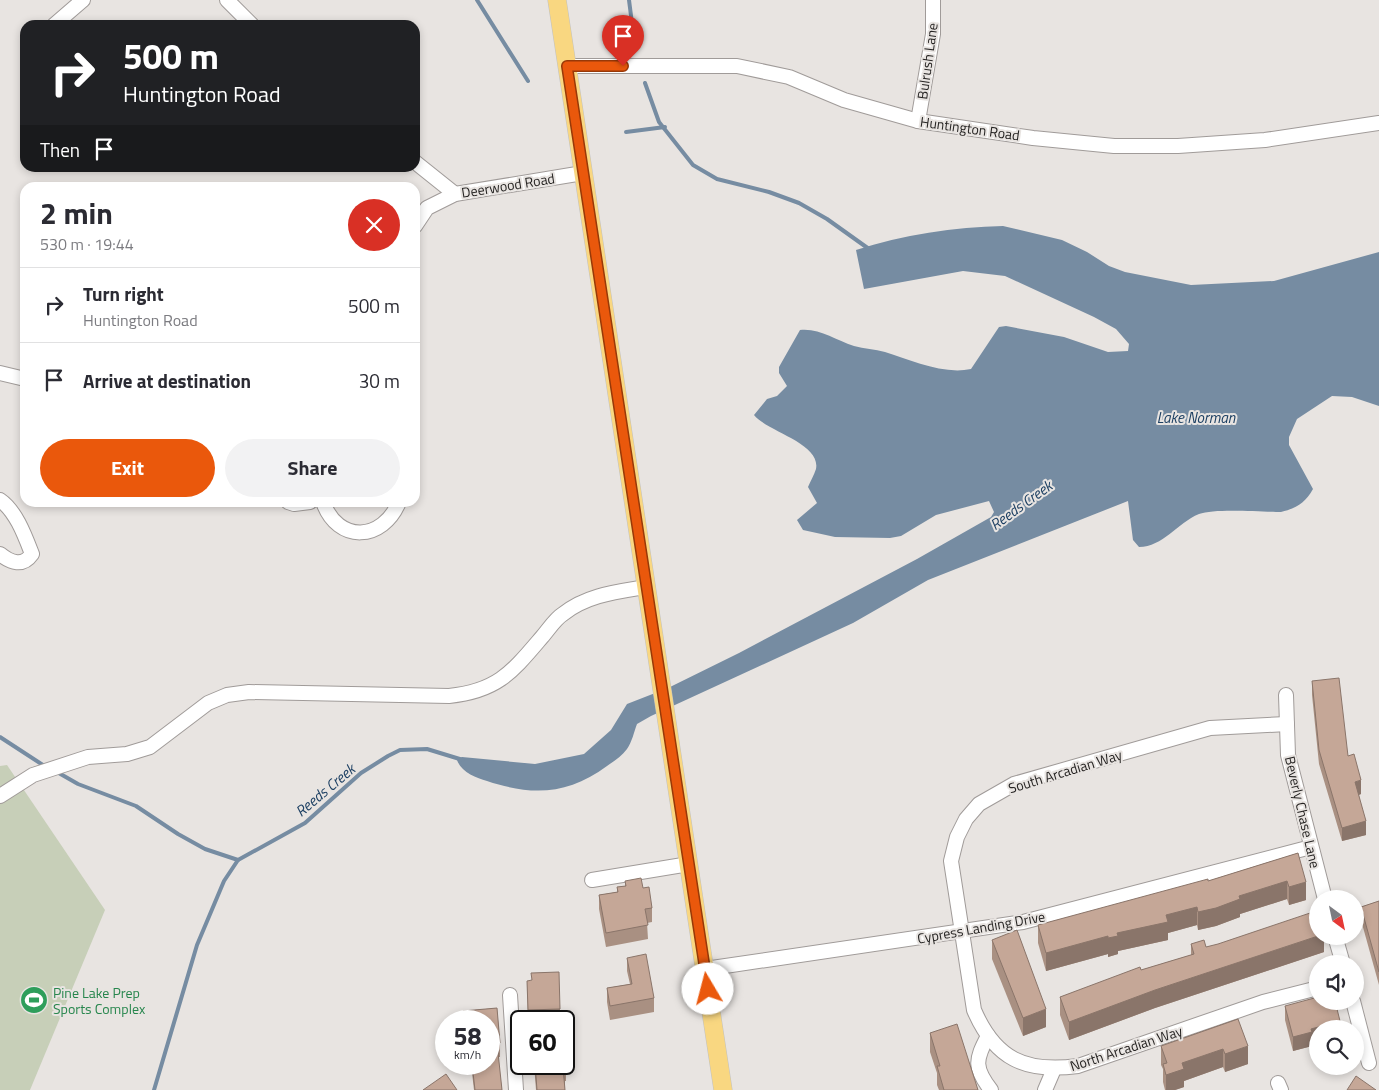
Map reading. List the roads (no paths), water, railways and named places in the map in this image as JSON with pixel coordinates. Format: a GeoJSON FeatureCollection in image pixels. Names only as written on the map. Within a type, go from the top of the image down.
{"type":"FeatureCollection","features":[{"type":"Feature","properties":{"kind":"main road"},"geometry":{"type":"LineString","coordinates":[[557,0],[723,1090]]}},
{"type":"Feature","properties":{"kind":"street"},"geometry":{"type":"LineString","coordinates":[[60,20],[83,0]]}},
{"type":"Feature","properties":{"kind":"street"},"geometry":{"type":"LineString","coordinates":[[227,0],[247,20]]}},
{"type":"Feature","properties":{"kind":"street","name":"Bulrush Lane"},"geometry":{"type":"LineString","coordinates":[[918,121],[933,34],[932,0]]}},
{"type":"Feature","properties":{"kind":"street","name":"Huntington Road"},"geometry":{"type":"LineString","coordinates":[[567,66],[737,66],[789,78],[844,100],[918,121],[1033,138],[1114,146],[1178,146],[1265,140],[1379,124]]}},
{"type":"Feature","properties":{"kind":"street"},"geometry":{"type":"LineString","coordinates":[[420,166],[455,194]]}},
{"type":"Feature","properties":{"kind":"street","name":"Deerwood Road"},"geometry":{"type":"LineString","coordinates":[[420,218],[427,208],[455,194],[583,173]]}},
{"type":"Feature","properties":{"kind":"street"},"geometry":{"type":"LineString","coordinates":[[0,373],[20,378]]}},
{"type":"Feature","properties":{"kind":"street"},"geometry":{"type":"LineString","coordinates":[[0,500],[7,505],[16,520],[32,554],[28,560],[20,563],[8,561],[0,554]]}},
{"type":"Feature","properties":{"kind":"street"},"geometry":{"type":"LineString","coordinates":[[326,507],[328,515],[339,527],[362,532],[373,530],[390,519],[396,507]]}},
{"type":"Feature","properties":{"kind":"street"},"geometry":{"type":"LineString","coordinates":[[0,796],[33,775],[88,757],[127,754],[150,747],[208,703],[227,695],[249,692],[449,696],[474,693],[497,682],[517,667],[561,614],[582,601],[601,594],[646,587]]}},
{"type":"Feature","properties":{"kind":"street","name":"Beverly Chase Lane"},"geometry":{"type":"LineString","coordinates":[[1286,695],[1288,755],[1323,890]]}},
{"type":"Feature","properties":{"kind":"street","name":"South Arcadian Way"},"geometry":{"type":"LineString","coordinates":[[960,931],[951,861],[957,837],[966,819],[979,804],[993,794],[1014,784],[1210,728],[1287,724]]}},
{"type":"Feature","properties":{"kind":"street","name":"Cypress Landing Drive"},"geometry":{"type":"LineString","coordinates":[[705,969],[1023,922],[1311,847]]}},
{"type":"Feature","properties":{"kind":"street"},"geometry":{"type":"LineString","coordinates":[[592,880],[689,864]]}},
{"type":"Feature","properties":{"kind":"street","name":"North Arcadian Way"},"geometry":{"type":"LineString","coordinates":[[960,931],[974,1010],[982,1030],[1012,1058],[1034,1067],[1054,1070],[1078,1066],[1263,1002],[1309,990]]}},
{"type":"Feature","properties":{"kind":"street"},"geometry":{"type":"LineString","coordinates":[[510,995],[516,1090]]}},
{"type":"Feature","properties":{"kind":"street"},"geometry":{"type":"LineString","coordinates":[[1355,1010],[1369,1063]]}},
{"type":"Feature","properties":{"kind":"street"},"geometry":{"type":"LineString","coordinates":[[988,1036],[978,1054],[978,1068],[991,1090]]}},
{"type":"Feature","properties":{"kind":"street"},"geometry":{"type":"LineString","coordinates":[[1045,1090],[1054,1070]]}},
{"type":"Feature","properties":{"kind":"water","name":"Lake Norman"},"geometry":{"type":"Polygon","coordinates":[[[1003,226],[1062,240],[1087,252],[1109,266],[1125,272],[1191,285],[1274,281],[1379,252],[1379,406],[1352,397],[1332,396],[1297,419],[1289,437],[1289,445],[1313,489],[1304,501],[1292,509],[1281,512],[1206,512],[1191,518],[1163,539],[1148,546],[1139,547],[1133,540],[1128,501],[928,580],[853,623],[651,716],[637,724],[632,740],[625,752],[592,776],[578,783],[549,790],[519,789],[478,778],[462,768],[457,760],[462,757],[535,764],[584,754],[611,730],[627,704],[668,688],[739,653],[917,559],[991,517],[994,512],[989,501],[936,515],[901,536],[890,538],[835,537],[803,530],[797,520],[817,503],[808,487],[816,469],[815,460],[802,445],[770,427],[754,415],[767,399],[777,396],[787,386],[779,373],[779,367],[800,330],[814,331],[854,346],[881,351],[927,366],[949,370],[971,369],[999,327],[1006,326],[1064,337],[1108,352],[1128,351],[1129,344],[1116,329],[1005,276],[963,271],[864,289],[856,250],[892,240],[929,233],[1003,226]]]}},
{"type":"Feature","properties":{"kind":"waterway"},"geometry":{"type":"LineString","coordinates":[[477,0],[528,81]]}},
{"type":"Feature","properties":{"kind":"waterway"},"geometry":{"type":"LineString","coordinates":[[629,0],[634,39]]}},
{"type":"Feature","properties":{"kind":"waterway"},"geometry":{"type":"LineString","coordinates":[[645,83],[659,122],[693,165],[717,179],[769,192],[799,203],[827,219],[869,249]]}},
{"type":"Feature","properties":{"kind":"waterway"},"geometry":{"type":"LineString","coordinates":[[626,132],[665,127]]}},
{"type":"Feature","properties":{"kind":"waterway"},"geometry":{"type":"LineString","coordinates":[[0,737],[46,767]]}},
{"type":"Feature","properties":{"kind":"waterway","name":"Reeds Creek"},"geometry":{"type":"LineString","coordinates":[[154,1090],[197,945],[224,881],[238,860],[305,823],[361,773],[400,750],[427,749],[463,760]]}},
{"type":"Feature","properties":{"kind":"waterway"},"geometry":{"type":"LineString","coordinates":[[57,772],[78,784],[136,806],[178,834],[205,849],[238,860]]}},
{"type":"Feature","properties":{"kind":"place","name":"Pine Lake Prep Sports Complex"},"geometry":{"type":"Point","coordinates":[34,1000]}}]}
